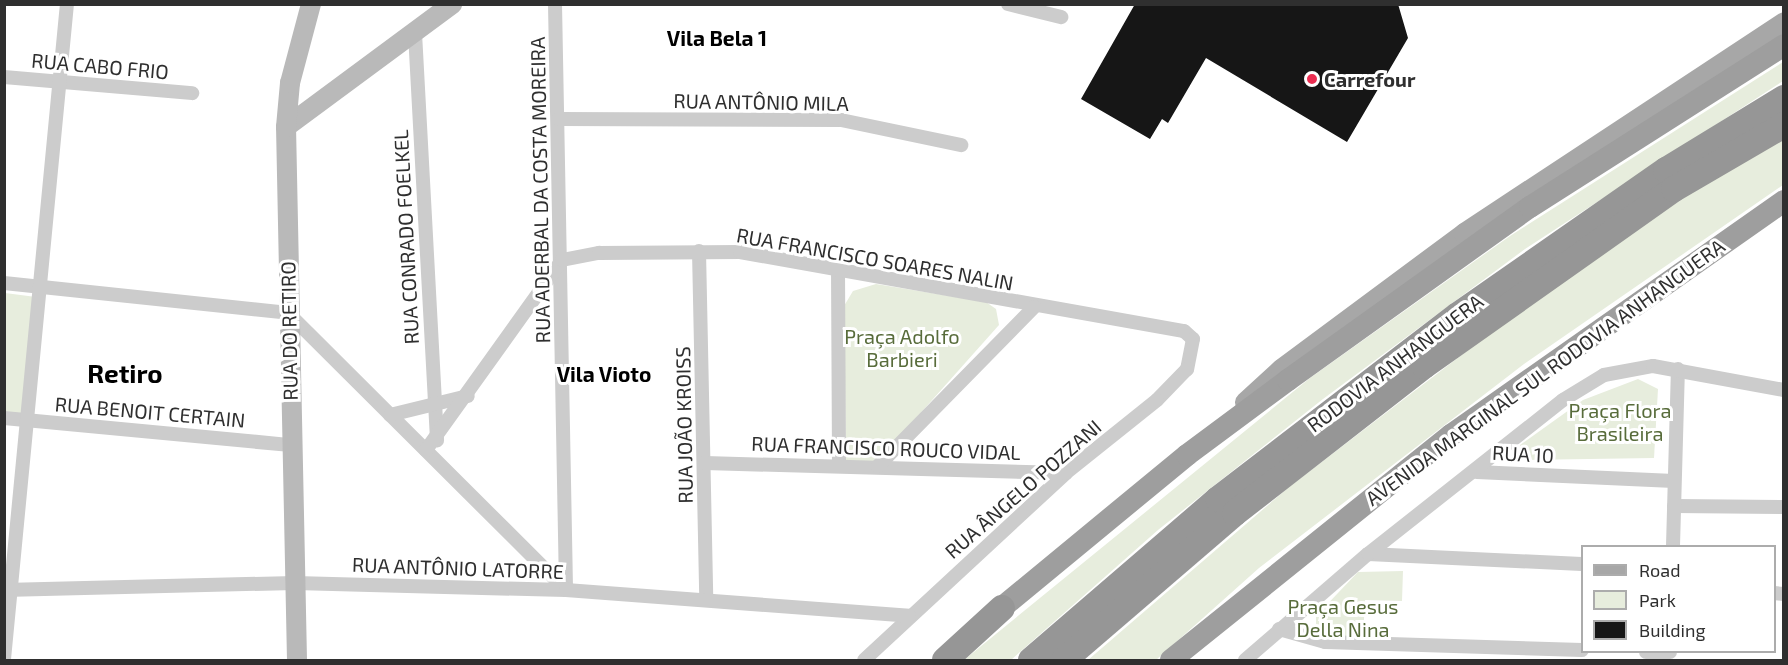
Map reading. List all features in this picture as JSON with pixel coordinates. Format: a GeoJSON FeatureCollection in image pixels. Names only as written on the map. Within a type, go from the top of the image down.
{"type":"FeatureCollection","features":[{"type":"Feature","properties":{"kind":"highway"},"geometry":{"type":"LineString","coordinates":[[936,660],[1187,455],[1530,207],[1784,45]]}},
{"type":"Feature","properties":{"kind":"highway","name":"RODOVIA ANHANGUERA"},"geometry":{"type":"LineString","coordinates":[[1031,660],[1218,499],[1458,315],[1666,170],[1784,98]]}},
{"type":"Feature","properties":{"kind":"highway","name":"RODOVIA ANHANGUERA"},"geometry":{"type":"LineString","coordinates":[[1064,660],[1235,513],[1424,366],[1674,189],[1784,125]]}},
{"type":"Feature","properties":{"kind":"highway","name":"AVENIDA MARGINAL SUL RODOVIA ANHANGUERA"},"geometry":{"type":"LineString","coordinates":[[1171,660],[1451,435],[1784,201]]}},
{"type":"Feature","properties":{"kind":"highway"},"geometry":{"type":"LineString","coordinates":[[945,660],[1002,608]]}},
{"type":"Feature","properties":{"kind":"main road","name":"RUA DO RETIRO"},"geometry":{"type":"LineString","coordinates":[[297,660],[288,313],[286,127],[290,83],[311,4]]}},
{"type":"Feature","properties":{"kind":"main road"},"geometry":{"type":"LineString","coordinates":[[286,127],[452,4]]}},
{"type":"Feature","properties":{"kind":"main road"},"geometry":{"type":"LineString","coordinates":[[1187,455],[1281,369],[1409,273],[1784,22]]}},
{"type":"Feature","properties":{"kind":"street"},"geometry":{"type":"LineString","coordinates":[[4,659],[7,590],[41,287],[67,4]]}},
{"type":"Feature","properties":{"kind":"street","name":"RUA ADERBAL DA COSTA MOREIRA"},"geometry":{"type":"LineString","coordinates":[[555,4],[562,260],[566,590]]}},
{"type":"Feature","properties":{"kind":"street"},"geometry":{"type":"LineString","coordinates":[[1008,4],[1061,17]]}},
{"type":"Feature","properties":{"kind":"street","name":"RUA CONRADO FOELKEL"},"geometry":{"type":"LineString","coordinates":[[415,33],[437,440]]}},
{"type":"Feature","properties":{"kind":"street","name":"RUA CABO FRIO"},"geometry":{"type":"LineString","coordinates":[[4,77],[192,93]]}},
{"type":"Feature","properties":{"kind":"street","name":"RUA ANTÔNIO MILA"},"geometry":{"type":"LineString","coordinates":[[559,119],[842,120],[961,146]]}},
{"type":"Feature","properties":{"kind":"street","name":"RUA FRANCISCO SOARES NALIN"},"geometry":{"type":"LineString","coordinates":[[562,260],[599,253],[699,251],[838,269],[1034,307],[1184,331],[1193,339]]}},
{"type":"Feature","properties":{"kind":"street","name":"RUA JOÃO KROISS"},"geometry":{"type":"LineString","coordinates":[[699,251],[706,598]]}},
{"type":"Feature","properties":{"kind":"street"},"geometry":{"type":"LineString","coordinates":[[426,450],[437,440],[562,260]]}},
{"type":"Feature","properties":{"kind":"street"},"geometry":{"type":"LineString","coordinates":[[838,269],[838,465]]}},
{"type":"Feature","properties":{"kind":"street"},"geometry":{"type":"LineString","coordinates":[[4,284],[288,313],[566,590]]}},
{"type":"Feature","properties":{"kind":"street"},"geometry":{"type":"LineString","coordinates":[[878,466],[1034,307]]}},
{"type":"Feature","properties":{"kind":"street","name":"RUA ÂNGELO POZZANI"},"geometry":{"type":"LineString","coordinates":[[864,660],[1066,473],[1187,369],[1193,339]]}},
{"type":"Feature","properties":{"kind":"street"},"geometry":{"type":"LineString","coordinates":[[1245,660],[1368,554],[1477,472],[1563,400],[1604,375],[1653,366],[1784,390]]}},
{"type":"Feature","properties":{"kind":"street"},"geometry":{"type":"LineString","coordinates":[[1673,545],[1678,369]]}},
{"type":"Feature","properties":{"kind":"street"},"geometry":{"type":"LineString","coordinates":[[390,415],[435,407],[468,396]]}},
{"type":"Feature","properties":{"kind":"street","name":"RUA BENOIT CERTAIN"},"geometry":{"type":"LineString","coordinates":[[4,418],[291,445]]}},
{"type":"Feature","properties":{"kind":"street","name":"RUA FRANCISCO ROUCO VIDAL"},"geometry":{"type":"LineString","coordinates":[[705,463],[1066,473]]}},
{"type":"Feature","properties":{"kind":"street","name":"RUA 10"},"geometry":{"type":"LineString","coordinates":[[1477,472],[1674,481]]}},
{"type":"Feature","properties":{"kind":"street"},"geometry":{"type":"LineString","coordinates":[[1674,506],[1784,507]]}},
{"type":"Feature","properties":{"kind":"street"},"geometry":{"type":"LineString","coordinates":[[1368,554],[1581,564]]}},
{"type":"Feature","properties":{"kind":"street","name":"RUA ANTÔNIO LATORRE"},"geometry":{"type":"LineString","coordinates":[[7,590],[295,583],[566,590],[706,598],[909,616]]}},
{"type":"Feature","properties":{"kind":"street"},"geometry":{"type":"LineString","coordinates":[[1279,629],[1325,642],[1581,650]]}},
{"type":"Feature","properties":{"kind":"green space"},"geometry":{"type":"Polygon","coordinates":[[[1783,62],[1783,81],[1525,249],[1323,399],[1158,530],[1011,660],[964,660],[1310,378],[1510,236],[1783,62]]]}},
{"type":"Feature","properties":{"kind":"green space"},"geometry":{"type":"Polygon","coordinates":[[[1783,132],[1783,185],[1524,364],[1259,568],[1156,660],[1088,660],[1289,487],[1557,282],[1783,132]]]}},
{"type":"Feature","properties":{"kind":"green space","name":"Praça Adolfo Barbieri"},"geometry":{"type":"Polygon","coordinates":[[[876,284],[986,302],[996,309],[999,325],[876,463],[846,461],[844,306],[853,291],[876,284]]]}},
{"type":"Feature","properties":{"kind":"green space"},"geometry":{"type":"Polygon","coordinates":[[[5,293],[36,297],[21,417],[5,415],[5,293]]]}},
{"type":"Feature","properties":{"kind":"green space","name":"Praça Flora Brasileira"},"geometry":{"type":"Polygon","coordinates":[[[1638,379],[1658,389],[1654,458],[1518,460],[1520,445],[1583,400],[1638,379]]]}},
{"type":"Feature","properties":{"kind":"green space","name":"Praça Gesus Della Nina"},"geometry":{"type":"Polygon","coordinates":[[[1403,571],[1402,601],[1365,600],[1363,638],[1316,634],[1316,616],[1358,572],[1403,571]]]}},
{"type":"Feature","properties":{"kind":"building","name":"Carrefour"},"geometry":{"type":"Polygon","coordinates":[[[1135,4],[1398,4],[1408,38],[1347,142],[1206,58],[1168,123],[1162,119],[1150,139],[1081,99],[1135,4]]]}},
{"type":"Feature","properties":{"kind":"place","name":"Carrefour"},"geometry":{"type":"Point","coordinates":[1312,79]}},
{"type":"Feature","properties":{"kind":"district","name":"Vila Bela 1"},"geometry":{"type":"Point","coordinates":[717,38]}},
{"type":"Feature","properties":{"kind":"district","name":"Retiro"},"geometry":{"type":"Point","coordinates":[125,373]}},
{"type":"Feature","properties":{"kind":"district","name":"Vila Vioto"},"geometry":{"type":"Point","coordinates":[604,374]}}]}
